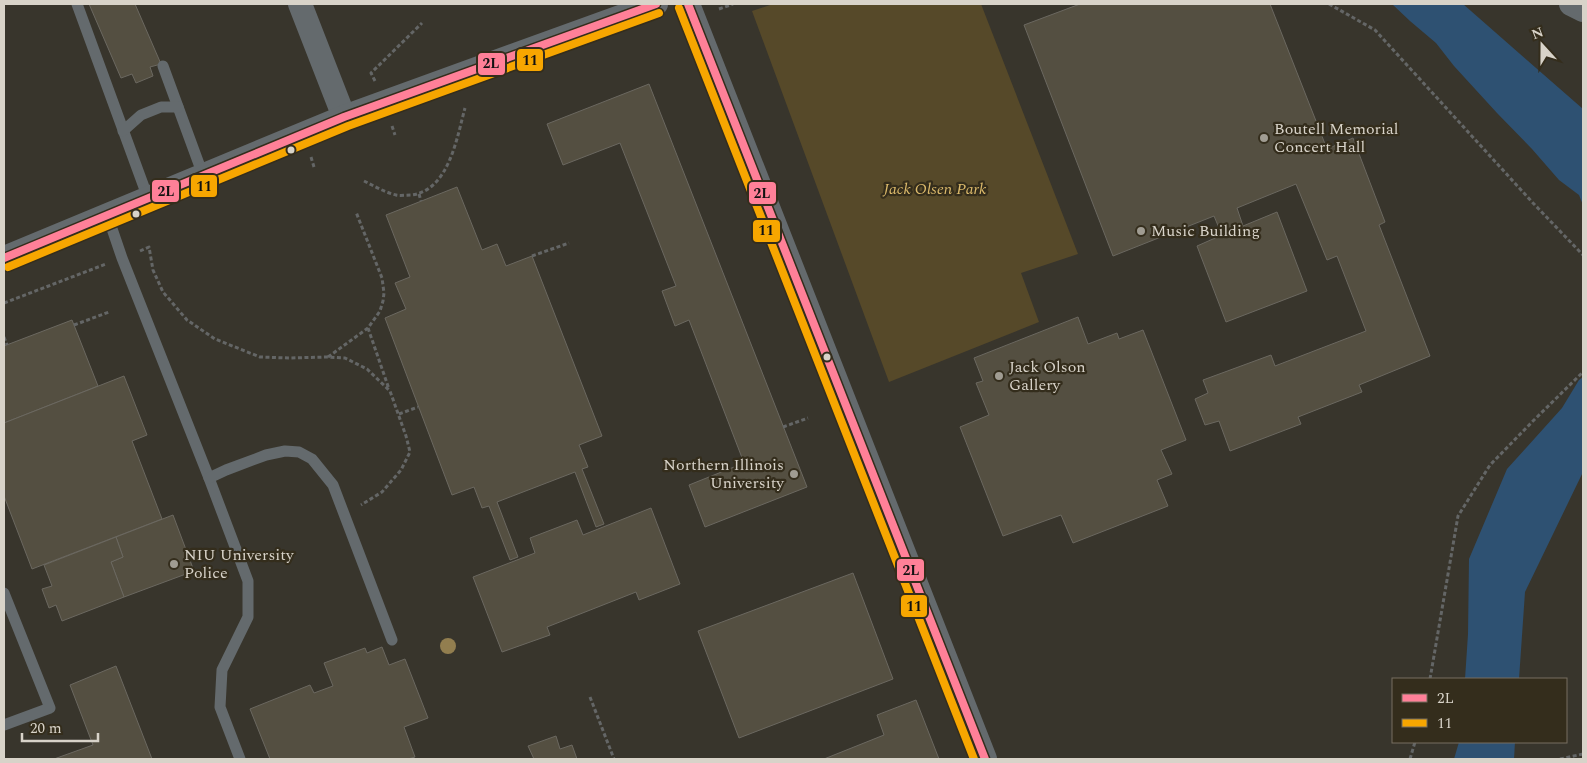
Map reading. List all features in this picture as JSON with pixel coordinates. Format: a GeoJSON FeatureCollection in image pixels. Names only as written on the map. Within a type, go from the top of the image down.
{"type":"FeatureCollection","features":[{"type":"Feature","properties":{"kind":"street"},"geometry":{"type":"LineString","coordinates":[[300,4],[344,117]]}},
{"type":"Feature","properties":{"kind":"street"},"geometry":{"type":"LineString","coordinates":[[4,258],[344,117],[656,4]]}},
{"type":"Feature","properties":{"kind":"street"},"geometry":{"type":"LineString","coordinates":[[688,4],[985,759]]}},
{"type":"Feature","properties":{"kind":"lane"},"geometry":{"type":"LineString","coordinates":[[77,4],[148,198]]}},
{"type":"Feature","properties":{"kind":"lane"},"geometry":{"type":"LineString","coordinates":[[163,66],[203,175]]}},
{"type":"Feature","properties":{"kind":"lane"},"geometry":{"type":"LineString","coordinates":[[123,130],[141,115],[161,107],[178,107]]}},
{"type":"Feature","properties":{"kind":"lane"},"geometry":{"type":"LineString","coordinates":[[107,214],[248,581],[248,616],[222,670],[220,707],[240,759]]}},
{"type":"Feature","properties":{"kind":"lane"},"geometry":{"type":"LineString","coordinates":[[209,478],[226,470],[286,451],[299,452],[312,459],[333,485],[392,640]]}},
{"type":"Feature","properties":{"kind":"lane"},"geometry":{"type":"LineString","coordinates":[[4,593],[50,708],[4,725]]}},
{"type":"Feature","properties":{"kind":"path"},"geometry":{"type":"LineString","coordinates":[[718,9],[733,4]]}},
{"type":"Feature","properties":{"kind":"path"},"geometry":{"type":"LineString","coordinates":[[1329,4],[1375,30],[1583,255]]}},
{"type":"Feature","properties":{"kind":"path"},"geometry":{"type":"LineString","coordinates":[[371,73],[422,23]]}},
{"type":"Feature","properties":{"kind":"path"},"geometry":{"type":"LineString","coordinates":[[364,180],[383,191],[398,196],[419,194],[437,182],[452,156],[465,108]]}},
{"type":"Feature","properties":{"kind":"path"},"geometry":{"type":"LineString","coordinates":[[419,194],[422,201]]}},
{"type":"Feature","properties":{"kind":"path"},"geometry":{"type":"LineString","coordinates":[[327,357],[368,328],[381,308],[384,294],[383,286],[356,212]]}},
{"type":"Feature","properties":{"kind":"path"},"geometry":{"type":"LineString","coordinates":[[532,256],[569,243]]}},
{"type":"Feature","properties":{"kind":"path"},"geometry":{"type":"LineString","coordinates":[[150,247],[153,270],[163,292],[187,320],[215,339],[260,357],[345,358],[367,369],[390,391]]}},
{"type":"Feature","properties":{"kind":"path"},"geometry":{"type":"LineString","coordinates":[[4,303],[93,269]]}},
{"type":"Feature","properties":{"kind":"path"},"geometry":{"type":"LineString","coordinates":[[74,325],[109,312]]}},
{"type":"Feature","properties":{"kind":"path"},"geometry":{"type":"LineString","coordinates":[[358,507],[382,492],[401,470],[410,452],[368,328]]}},
{"type":"Feature","properties":{"kind":"path"},"geometry":{"type":"LineString","coordinates":[[4,337],[7,345]]}},
{"type":"Feature","properties":{"kind":"path"},"geometry":{"type":"LineString","coordinates":[[1430,678],[1458,516],[1490,465],[1583,372]]}},
{"type":"Feature","properties":{"kind":"path"},"geometry":{"type":"LineString","coordinates":[[398,414],[418,407]]}},
{"type":"Feature","properties":{"kind":"path"},"geometry":{"type":"LineString","coordinates":[[783,427],[808,418]]}},
{"type":"Feature","properties":{"kind":"path"},"geometry":{"type":"LineString","coordinates":[[590,697],[614,759]]}},
{"type":"Feature","properties":{"kind":"path"},"geometry":{"type":"LineString","coordinates":[[1410,759],[1415,743]]}},
{"type":"Feature","properties":{"kind":"path"},"geometry":{"type":"LineString","coordinates":[[1560,759],[1583,754]]}},
{"type":"Feature","properties":{"kind":"green space","name":"Jack Olsen Park"},"geometry":{"type":"Polygon","coordinates":[[[773,4],[981,4],[1078,254],[1021,273],[1039,322],[889,382],[752,11],[773,4]]]}},
{"type":"Feature","properties":{"kind":"water"},"geometry":{"type":"Polygon","coordinates":[[[1392,4],[1463,4],[1583,109],[1583,205],[1579,195],[1559,180],[1454,66],[1436,43],[1392,4]]]}},
{"type":"Feature","properties":{"kind":"water"},"geometry":{"type":"Polygon","coordinates":[[[1583,377],[1583,472],[1525,592],[1519,678],[1465,678],[1469,559],[1507,469],[1562,408],[1579,380],[1583,377]]]}},
{"type":"Feature","properties":{"kind":"water"},"geometry":{"type":"Polygon","coordinates":[[[1459,743],[1515,743],[1514,759],[1454,759],[1459,743]]]}},
{"type":"Feature","properties":{"kind":"building"},"geometry":{"type":"Polygon","coordinates":[[[89,4],[135,4],[161,64],[150,67],[153,76],[136,83],[132,74],[121,78],[89,4]]]}},
{"type":"Feature","properties":{"kind":"building","name":"Music Building"},"geometry":{"type":"Polygon","coordinates":[[[1080,4],[1270,4],[1327,149],[1353,138],[1385,222],[1379,225],[1430,356],[1359,385],[1362,392],[1298,417],[1301,424],[1230,451],[1219,421],[1205,425],[1195,399],[1208,393],[1203,380],[1271,355],[1275,366],[1366,331],[1337,256],[1327,260],[1296,184],[1237,208],[1243,226],[1277,212],[1307,291],[1226,322],[1197,246],[1222,235],[1214,216],[1113,256],[1024,25],[1080,4]]]}},
{"type":"Feature","properties":{"kind":"building"},"geometry":{"type":"Polygon","coordinates":[[[649,84],[807,487],[705,527],[689,485],[744,463],[689,320],[675,326],[662,291],[676,286],[620,143],[563,165],[547,124],[649,84]]]}},
{"type":"Feature","properties":{"kind":"building"},"geometry":{"type":"Polygon","coordinates":[[[457,187],[482,250],[497,244],[506,266],[532,256],[602,436],[579,445],[588,467],[582,469],[604,524],[596,527],[575,472],[497,502],[518,557],[510,560],[489,506],[482,508],[474,487],[452,495],[385,318],[406,309],[395,283],[410,277],[386,215],[457,187]]]}},
{"type":"Feature","properties":{"kind":"building"},"geometry":{"type":"Polygon","coordinates":[[[1078,317],[1088,344],[1117,333],[1119,339],[1143,330],[1186,440],[1161,450],[1172,474],[1157,480],[1168,506],[1073,543],[1061,515],[1003,536],[960,427],[989,415],[976,383],[983,381],[974,358],[1078,317]]]}},
{"type":"Feature","properties":{"kind":"building"},"geometry":{"type":"Polygon","coordinates":[[[72,320],[98,386],[4,423],[4,346],[72,320]]]}},
{"type":"Feature","properties":{"kind":"building"},"geometry":{"type":"Polygon","coordinates":[[[124,376],[147,435],[132,441],[162,519],[32,569],[4,496],[4,423],[124,376]]]}},
{"type":"Feature","properties":{"kind":"building"},"geometry":{"type":"Polygon","coordinates":[[[651,508],[680,584],[639,600],[636,592],[547,627],[550,635],[502,652],[473,577],[535,553],[530,538],[577,520],[583,535],[651,508]]]}},
{"type":"Feature","properties":{"kind":"building"},"geometry":{"type":"Polygon","coordinates":[[[173,515],[194,571],[124,597],[111,562],[123,557],[116,537],[173,515]]]}},
{"type":"Feature","properties":{"kind":"building"},"geometry":{"type":"Polygon","coordinates":[[[116,537],[123,557],[111,562],[124,597],[62,621],[56,605],[49,608],[42,589],[52,586],[44,565],[116,537]]]}},
{"type":"Feature","properties":{"kind":"building"},"geometry":{"type":"Polygon","coordinates":[[[853,573],[893,679],[739,738],[698,631],[853,573]]]}},
{"type":"Feature","properties":{"kind":"building"},"geometry":{"type":"Polygon","coordinates":[[[382,647],[389,665],[405,659],[428,718],[404,727],[415,757],[408,759],[270,759],[250,709],[310,685],[314,693],[333,686],[324,663],[365,648],[367,653],[382,647]]]}},
{"type":"Feature","properties":{"kind":"building"},"geometry":{"type":"Polygon","coordinates":[[[116,666],[152,759],[54,759],[93,745],[70,685],[116,666]]]}},
{"type":"Feature","properties":{"kind":"building"},"geometry":{"type":"Polygon","coordinates":[[[916,700],[939,759],[824,759],[884,735],[877,715],[916,700]]]}},
{"type":"Feature","properties":{"kind":"building"},"geometry":{"type":"Polygon","coordinates":[[[556,736],[560,749],[572,745],[577,759],[534,759],[528,746],[556,736]]]}},
{"type":"Feature","properties":{"kind":"transit line","name":"2L"},"geometry":{"type":"LineString","coordinates":[[4,258],[344,117],[656,4]]}},
{"type":"Feature","properties":{"kind":"transit line","name":"2L"},"geometry":{"type":"LineString","coordinates":[[688,4],[985,759]]}},
{"type":"Feature","properties":{"kind":"transit line","name":"11"},"geometry":{"type":"LineString","coordinates":[[679,8],[974,759]]}},
{"type":"Feature","properties":{"kind":"transit line","name":"11"},"geometry":{"type":"LineString","coordinates":[[8,267],[348,126],[659,13]]}},
{"type":"Feature","properties":{"kind":"place","name":"Boutell Memorial Concert Hall"},"geometry":{"type":"Point","coordinates":[1264,138]}},
{"type":"Feature","properties":{"kind":"place","name":"Music Building"},"geometry":{"type":"Point","coordinates":[1141,231]}},
{"type":"Feature","properties":{"kind":"place","name":"Jack Olson Gallery"},"geometry":{"type":"Point","coordinates":[999,376]}},
{"type":"Feature","properties":{"kind":"place","name":"Northern Illinois University"},"geometry":{"type":"Point","coordinates":[794,474]}},
{"type":"Feature","properties":{"kind":"place","name":"NIU University Police"},"geometry":{"type":"Point","coordinates":[174,564]}}]}
